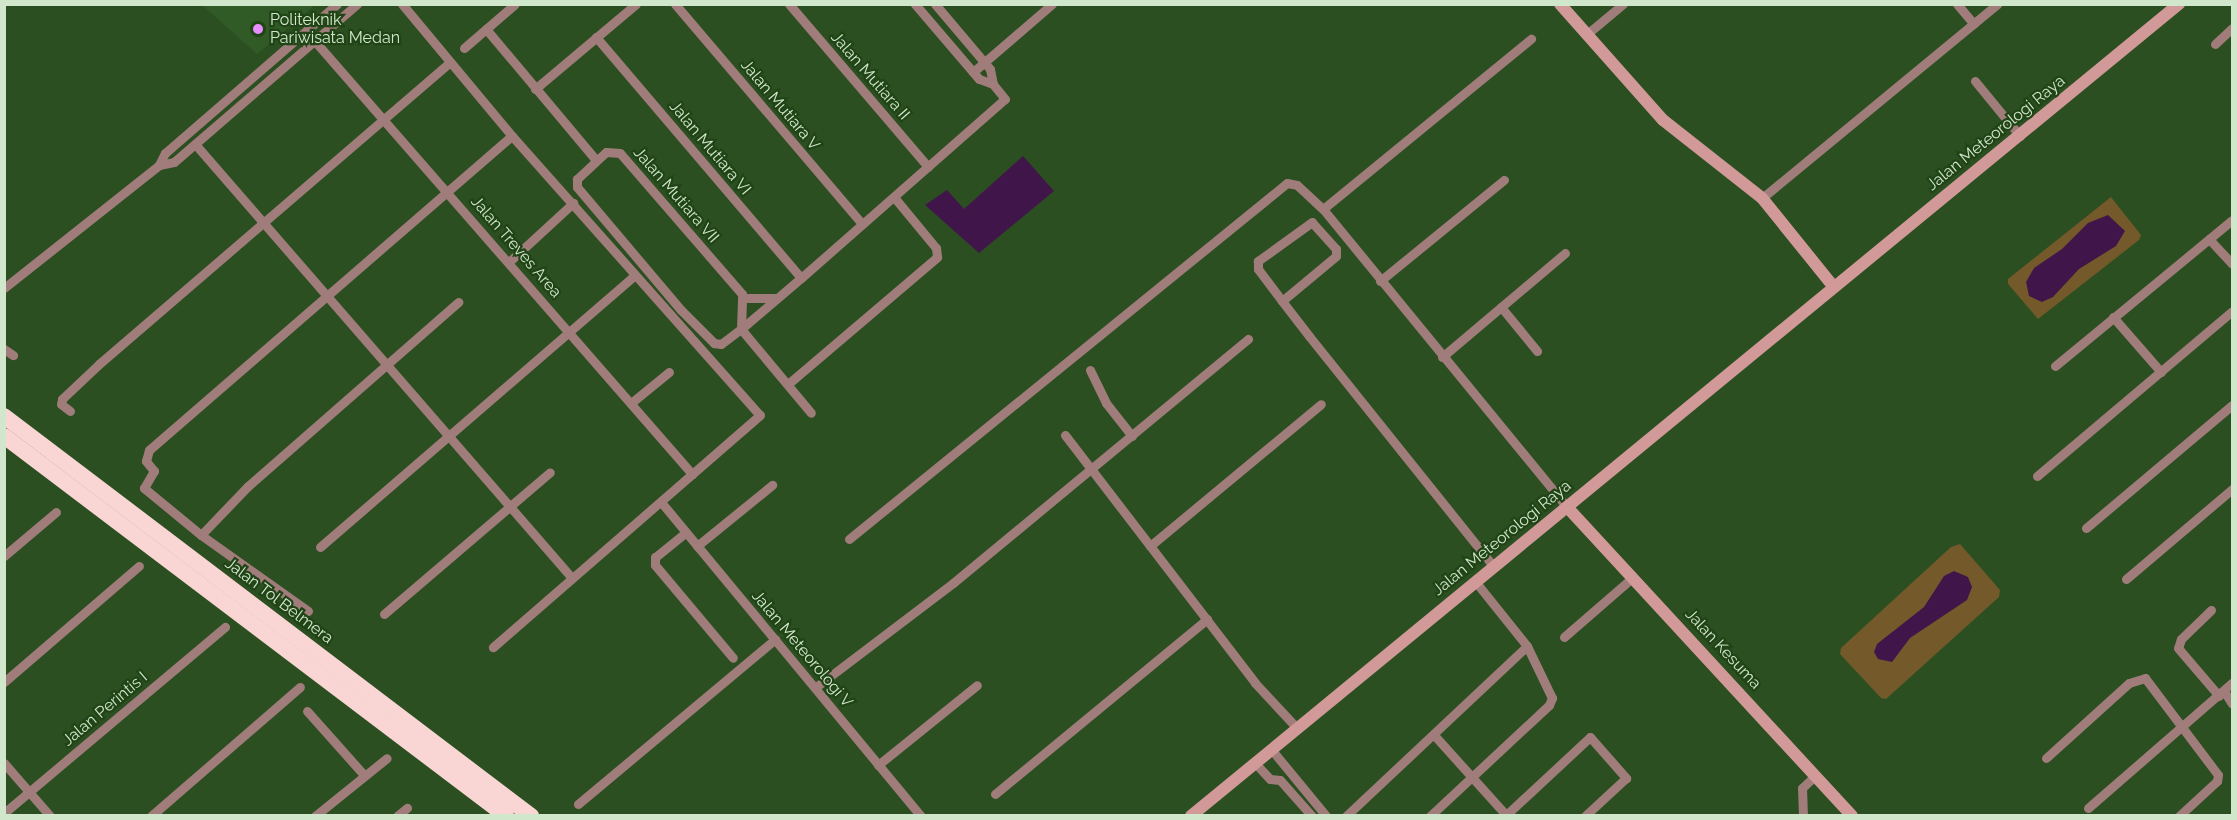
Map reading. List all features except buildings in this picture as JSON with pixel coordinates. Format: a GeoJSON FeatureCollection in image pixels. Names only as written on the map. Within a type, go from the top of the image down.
{"type":"FeatureCollection","features":[{"type":"Feature","properties":{"kind":"highway","name":"Jalan Tol Belmera"},"geometry":{"type":"LineString","coordinates":[[4,416],[531,816]]}},
{"type":"Feature","properties":{"kind":"highway","name":"Jalan Tol Belmera"},"geometry":{"type":"LineString","coordinates":[[4,436],[506,816]]}},
{"type":"Feature","properties":{"kind":"main road"},"geometry":{"type":"LineString","coordinates":[[1560,4],[1663,120],[1762,198],[1833,286]]}},
{"type":"Feature","properties":{"kind":"main road","name":"Jalan Meteorologi Raya"},"geometry":{"type":"LineString","coordinates":[[1191,816],[1474,581],[2179,4]]}},
{"type":"Feature","properties":{"kind":"main road","name":"Jalan Kesuma"},"geometry":{"type":"LineString","coordinates":[[1567,507],[1852,816]]}},
{"type":"Feature","properties":{"kind":"street"},"geometry":{"type":"LineString","coordinates":[[4,288],[159,165],[165,153],[337,4]]}},
{"type":"Feature","properties":{"kind":"street"},"geometry":{"type":"LineString","coordinates":[[159,165],[174,162],[357,4]]}},
{"type":"Feature","properties":{"kind":"street"},"geometry":{"type":"LineString","coordinates":[[402,4],[512,136],[760,415],[493,647]]}},
{"type":"Feature","properties":{"kind":"street"},"geometry":{"type":"LineString","coordinates":[[464,48],[515,4]]}},
{"type":"Feature","properties":{"kind":"street"},"geometry":{"type":"LineString","coordinates":[[535,89],[636,4]]}},
{"type":"Feature","properties":{"kind":"street","name":"Jalan Mutiara V"},"geometry":{"type":"LineString","coordinates":[[675,4],[862,224]]}},
{"type":"Feature","properties":{"kind":"street","name":"Jalan Mutiara II"},"geometry":{"type":"LineString","coordinates":[[789,4],[928,167]]}},
{"type":"Feature","properties":{"kind":"street"},"geometry":{"type":"LineString","coordinates":[[486,29],[596,160],[577,179],[577,187],[681,310],[716,344],[741,329],[1004,100],[1003,93],[973,72],[915,4]]}},
{"type":"Feature","properties":{"kind":"street"},"geometry":{"type":"LineString","coordinates":[[935,4],[984,62],[993,84]]}},
{"type":"Feature","properties":{"kind":"street"},"geometry":{"type":"LineString","coordinates":[[973,72],[1052,4]]}},
{"type":"Feature","properties":{"kind":"street"},"geometry":{"type":"LineString","coordinates":[[1587,34],[1623,4]]}},
{"type":"Feature","properties":{"kind":"street"},"geometry":{"type":"LineString","coordinates":[[1957,4],[1974,24]]}},
{"type":"Feature","properties":{"kind":"street"},"geometry":{"type":"LineString","coordinates":[[1762,198],[1997,4]]}},
{"type":"Feature","properties":{"kind":"street"},"geometry":{"type":"LineString","coordinates":[[2215,44],[2232,28]]}},
{"type":"Feature","properties":{"kind":"street","name":"Jalan Treves Area"},"geometry":{"type":"LineString","coordinates":[[306,31],[510,261],[692,474]]}},
{"type":"Feature","properties":{"kind":"street","name":"Jalan Mutiara VI"},"geometry":{"type":"LineString","coordinates":[[596,37],[801,278]]}},
{"type":"Feature","properties":{"kind":"street"},"geometry":{"type":"LineString","coordinates":[[1323,209],[1531,39]]}},
{"type":"Feature","properties":{"kind":"street"},"geometry":{"type":"LineString","coordinates":[[278,56],[286,66]]}},
{"type":"Feature","properties":{"kind":"street"},"geometry":{"type":"LineString","coordinates":[[70,411],[62,399],[264,226],[450,62]]}},
{"type":"Feature","properties":{"kind":"street"},"geometry":{"type":"LineString","coordinates":[[1975,81],[2020,136]]}},
{"type":"Feature","properties":{"kind":"street"},"geometry":{"type":"LineString","coordinates":[[308,611],[201,535],[144,488],[154,471],[146,461],[149,450],[446,190],[512,136]]}},
{"type":"Feature","properties":{"kind":"street"},"geometry":{"type":"LineString","coordinates":[[195,144],[572,578]]}},
{"type":"Feature","properties":{"kind":"street","name":"Jalan Mutiara VII"},"geometry":{"type":"LineString","coordinates":[[596,160],[609,151],[621,153],[743,298]]}},
{"type":"Feature","properties":{"kind":"street"},"geometry":{"type":"LineString","coordinates":[[1380,281],[1504,180]]}},
{"type":"Feature","properties":{"kind":"street"},"geometry":{"type":"LineString","coordinates":[[849,539],[1285,184],[1297,185],[1323,209],[1567,507]]}},
{"type":"Feature","properties":{"kind":"street"},"geometry":{"type":"LineString","coordinates":[[788,384],[937,257],[936,248],[894,197]]}},
{"type":"Feature","properties":{"kind":"street"},"geometry":{"type":"LineString","coordinates":[[510,261],[573,203]]}},
{"type":"Feature","properties":{"kind":"street"},"geometry":{"type":"LineString","coordinates":[[2055,366],[2232,220]]}},
{"type":"Feature","properties":{"kind":"street"},"geometry":{"type":"LineString","coordinates":[[1282,301],[1337,254],[1312,222],[1257,263],[1282,301],[1493,566]]}},
{"type":"Feature","properties":{"kind":"street"},"geometry":{"type":"LineString","coordinates":[[2209,239],[2232,264]]}},
{"type":"Feature","properties":{"kind":"street"},"geometry":{"type":"LineString","coordinates":[[1442,357],[1565,253]]}},
{"type":"Feature","properties":{"kind":"street"},"geometry":{"type":"LineString","coordinates":[[320,547],[635,275]]}},
{"type":"Feature","properties":{"kind":"street"},"geometry":{"type":"LineString","coordinates":[[777,298],[743,298],[741,329],[811,412]]}},
{"type":"Feature","properties":{"kind":"street"},"geometry":{"type":"LineString","coordinates":[[201,535],[247,487],[458,302]]}},
{"type":"Feature","properties":{"kind":"street"},"geometry":{"type":"LineString","coordinates":[[1501,307],[1537,351]]}},
{"type":"Feature","properties":{"kind":"street"},"geometry":{"type":"LineString","coordinates":[[2037,476],[2232,311]]}},
{"type":"Feature","properties":{"kind":"street"},"geometry":{"type":"LineString","coordinates":[[2113,317],[2161,372]]}},
{"type":"Feature","properties":{"kind":"street"},"geometry":{"type":"LineString","coordinates":[[816,687],[953,583],[1092,471],[1248,339]]}},
{"type":"Feature","properties":{"kind":"street"},"geometry":{"type":"LineString","coordinates":[[4,349],[13,355]]}},
{"type":"Feature","properties":{"kind":"street"},"geometry":{"type":"LineString","coordinates":[[1090,370],[1106,403],[1132,436]]}},
{"type":"Feature","properties":{"kind":"street"},"geometry":{"type":"LineString","coordinates":[[631,403],[669,372]]}},
{"type":"Feature","properties":{"kind":"street"},"geometry":{"type":"LineString","coordinates":[[1150,546],[1321,404]]}},
{"type":"Feature","properties":{"kind":"street"},"geometry":{"type":"LineString","coordinates":[[2086,528],[2232,405]]}},
{"type":"Feature","properties":{"kind":"street"},"geometry":{"type":"LineString","coordinates":[[1065,435],[1255,682],[1297,728]]}},
{"type":"Feature","properties":{"kind":"street"},"geometry":{"type":"LineString","coordinates":[[384,614],[511,507],[550,471]]}},
{"type":"Feature","properties":{"kind":"street"},"geometry":{"type":"LineString","coordinates":[[697,546],[772,485]]}},
{"type":"Feature","properties":{"kind":"street"},"geometry":{"type":"LineString","coordinates":[[2126,579],[2232,489]]}},
{"type":"Feature","properties":{"kind":"street","name":"Jalan Meteorologi V"},"geometry":{"type":"LineString","coordinates":[[661,502],[921,816]]}},
{"type":"Feature","properties":{"kind":"street"},"geometry":{"type":"LineString","coordinates":[[4,556],[56,512]]}},
{"type":"Feature","properties":{"kind":"street"},"geometry":{"type":"LineString","coordinates":[[686,533],[655,557],[655,565],[733,658]]}},
{"type":"Feature","properties":{"kind":"street"},"geometry":{"type":"LineString","coordinates":[[4,682],[139,566]]}},
{"type":"Feature","properties":{"kind":"street"},"geometry":{"type":"LineString","coordinates":[[1564,637],[1633,577]]}},
{"type":"Feature","properties":{"kind":"street"},"geometry":{"type":"LineString","coordinates":[[1430,816],[1549,705],[1549,691],[1527,646],[1474,581]]}},
{"type":"Feature","properties":{"kind":"street"},"geometry":{"type":"LineString","coordinates":[[2211,610],[2181,639],[2178,648],[2216,698],[2232,704]]}},
{"type":"Feature","properties":{"kind":"street"},"geometry":{"type":"LineString","coordinates":[[995,794],[1207,619]]}},
{"type":"Feature","properties":{"kind":"street","name":"Jalan Perintis I"},"geometry":{"type":"LineString","coordinates":[[4,813],[225,627]]}},
{"type":"Feature","properties":{"kind":"street"},"geometry":{"type":"LineString","coordinates":[[578,804],[775,639]]}},
{"type":"Feature","properties":{"kind":"street"},"geometry":{"type":"LineString","coordinates":[[1346,816],[1527,646]]}},
{"type":"Feature","properties":{"kind":"street"},"geometry":{"type":"LineString","coordinates":[[2046,758],[2140,677],[2149,682],[2218,778],[2179,816]]}},
{"type":"Feature","properties":{"kind":"street"},"geometry":{"type":"LineString","coordinates":[[2088,808],[2183,728],[2232,683]]}},
{"type":"Feature","properties":{"kind":"street"},"geometry":{"type":"LineString","coordinates":[[878,765],[977,685]]}},
{"type":"Feature","properties":{"kind":"street"},"geometry":{"type":"LineString","coordinates":[[151,816],[300,687]]}},
{"type":"Feature","properties":{"kind":"street"},"geometry":{"type":"LineString","coordinates":[[307,711],[364,775]]}},
{"type":"Feature","properties":{"kind":"street"},"geometry":{"type":"LineString","coordinates":[[1434,735],[1506,815],[1590,737],[1626,778],[1585,816]]}},
{"type":"Feature","properties":{"kind":"street"},"geometry":{"type":"LineString","coordinates":[[1271,749],[1287,766],[1288,773],[1326,816]]}},
{"type":"Feature","properties":{"kind":"street"},"geometry":{"type":"LineString","coordinates":[[315,816],[387,758]]}},
{"type":"Feature","properties":{"kind":"street"},"geometry":{"type":"LineString","coordinates":[[4,763],[50,816]]}},
{"type":"Feature","properties":{"kind":"street"},"geometry":{"type":"LineString","coordinates":[[1255,763],[1270,779],[1280,780],[1312,816]]}},
{"type":"Feature","properties":{"kind":"street"},"geometry":{"type":"LineString","coordinates":[[1280,780],[1288,773]]}},
{"type":"Feature","properties":{"kind":"street"},"geometry":{"type":"LineString","coordinates":[[1803,816],[1802,788],[1816,776]]}},
{"type":"Feature","properties":{"kind":"street"},"geometry":{"type":"LineString","coordinates":[[397,816],[407,808]]}},
{"type":"Feature","properties":{"kind":"shaded area","name":"Politeknik Pariwisata Medan"},"geometry":{"type":"Polygon","coordinates":[[[202,5],[315,5],[257,54],[202,5]]]}},
{"type":"Feature","properties":{"kind":"shaded area"},"geometry":{"type":"Polygon","coordinates":[[[1023,156],[1054,191],[979,253],[925,205],[947,190],[964,209],[1023,156]]]}},
{"type":"Feature","properties":{"kind":"shaded area"},"geometry":{"type":"Polygon","coordinates":[[[2111,197],[2141,235],[2139,240],[2038,319],[2008,284],[2008,279],[2111,197]]]}},
{"type":"Feature","properties":{"kind":"shaded area"},"geometry":{"type":"Polygon","coordinates":[[[2108,215],[2125,231],[2116,246],[2079,269],[2053,297],[2042,302],[2029,296],[2026,282],[2034,268],[2062,249],[2088,223],[2108,215]]]}},
{"type":"Feature","properties":{"kind":"shaded area"},"geometry":{"type":"Polygon","coordinates":[[[1960,544],[2000,590],[1999,597],[1886,699],[1881,698],[1840,654],[1841,648],[1951,547],[1960,544]]]}},
{"type":"Feature","properties":{"kind":"shaded area"},"geometry":{"type":"Polygon","coordinates":[[[1954,571],[1968,577],[1972,587],[1967,600],[1910,638],[1892,662],[1878,659],[1874,652],[1877,644],[1924,607],[1944,576],[1954,571]]]}},
{"type":"Feature","properties":{"kind":"place","name":"Politeknik Pariwisata Medan"},"geometry":{"type":"Point","coordinates":[258,29]}}]}
